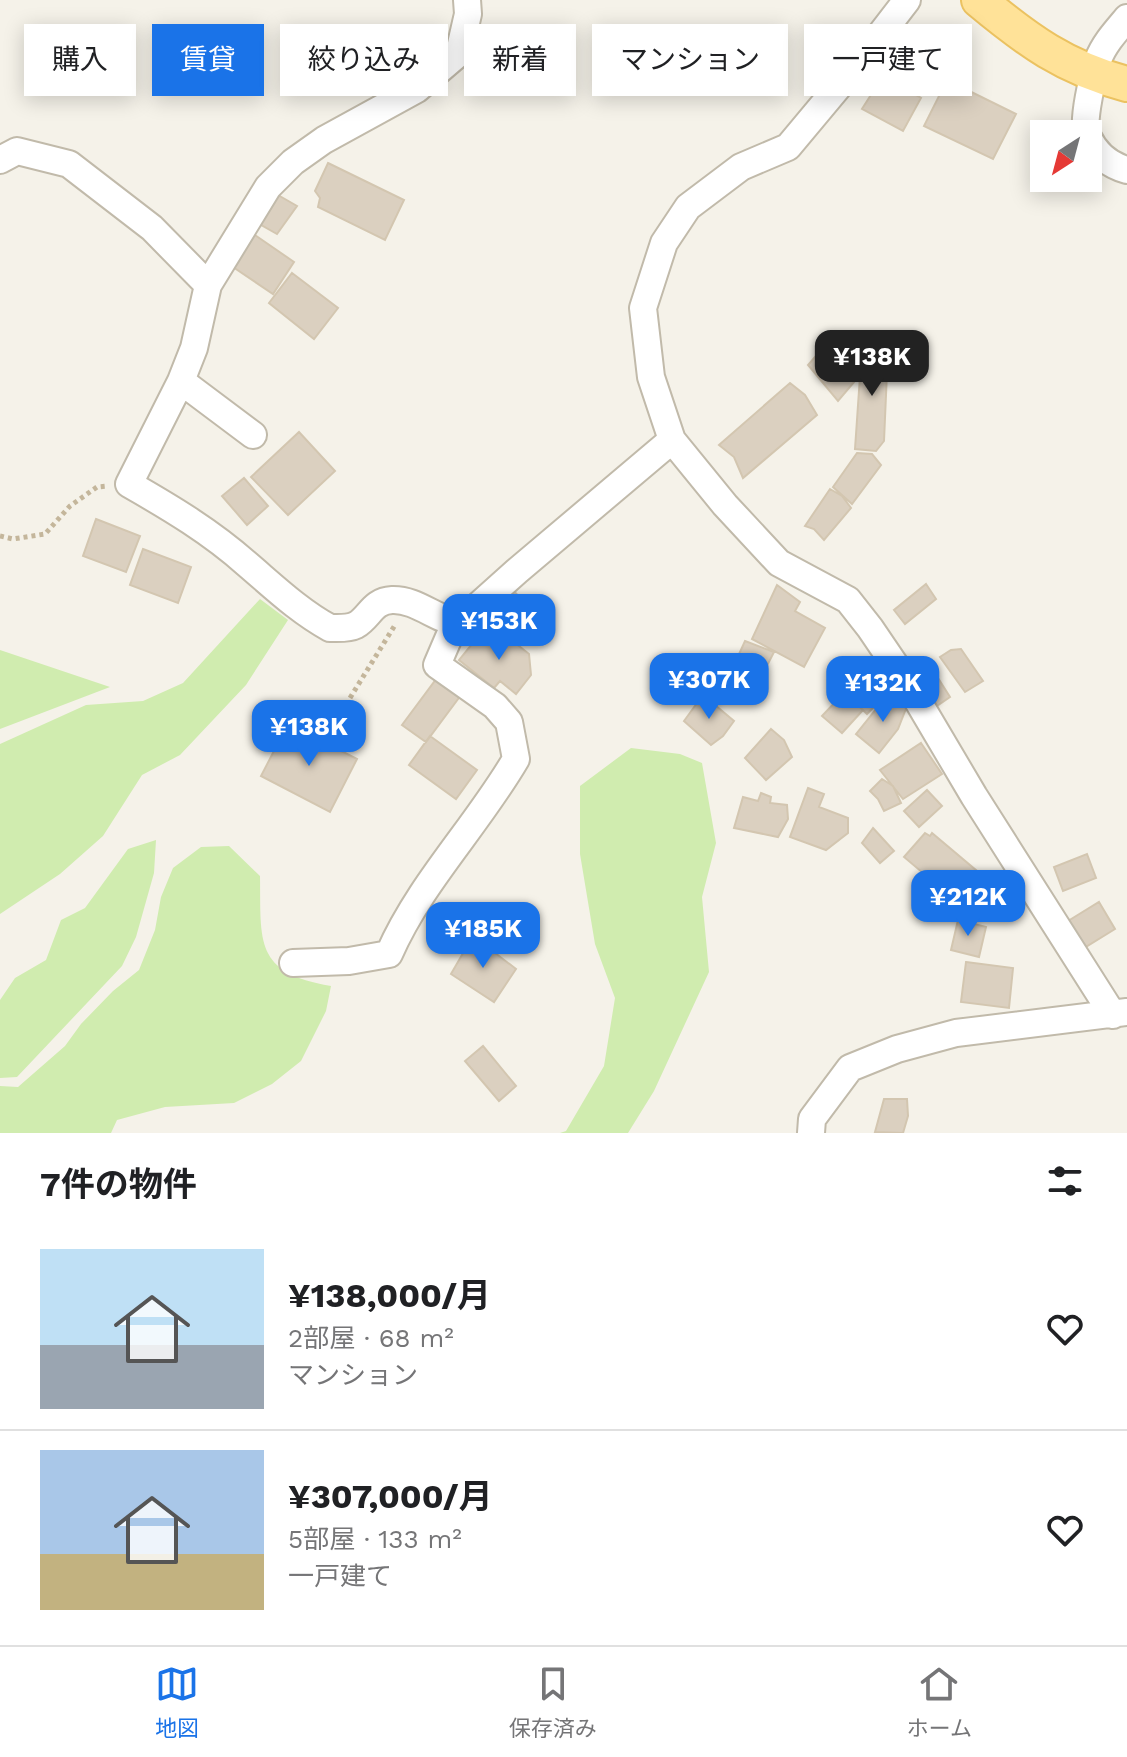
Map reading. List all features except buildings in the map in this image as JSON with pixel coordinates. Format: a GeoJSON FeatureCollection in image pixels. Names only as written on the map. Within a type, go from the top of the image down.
{"type":"FeatureCollection","features":[{"type":"Feature","properties":{"kind":"main road"},"geometry":{"type":"LineString","coordinates":[[979,0],[1035,46],[1063,62],[1111,80]]}},
{"type":"Feature","properties":{"kind":"street"},"geometry":{"type":"LineString","coordinates":[[467,0],[468,14],[459,53],[417,89],[324,140],[293,162],[268,187],[208,285],[194,348],[181,381],[129,484],[197,524],[248,564],[271,587],[330,628],[357,624],[377,603],[394,600],[421,607],[459,623],[672,440]]}},
{"type":"Feature","properties":{"kind":"street"},"geometry":{"type":"LineString","coordinates":[[811,1133],[812,1119],[850,1068],[897,1049],[956,1033],[1120,1014],[974,796],[906,681],[856,609],[848,600],[779,563],[725,505],[672,440],[651,377],[643,308],[664,243],[688,207],[741,167],[788,147],[907,0]]}},
{"type":"Feature","properties":{"kind":"street"},"geometry":{"type":"LineString","coordinates":[[1087,120],[1086,113],[1111,80],[1097,61],[1127,18]]}},
{"type":"Feature","properties":{"kind":"street"},"geometry":{"type":"LineString","coordinates":[[0,160],[17,151],[69,164],[152,228],[208,285]]}},
{"type":"Feature","properties":{"kind":"street"},"geometry":{"type":"LineString","coordinates":[[1102,157],[1127,170]]}},
{"type":"Feature","properties":{"kind":"street"},"geometry":{"type":"LineString","coordinates":[[181,381],[253,435]]}},
{"type":"Feature","properties":{"kind":"street"},"geometry":{"type":"LineString","coordinates":[[293,963],[349,961],[389,954],[401,928],[493,800],[516,759],[509,722],[495,706],[437,665],[455,623]]}},
{"type":"Feature","properties":{"kind":"path"},"geometry":{"type":"LineString","coordinates":[[0,536],[13,539],[45,534],[70,506],[97,487],[129,484]]}},
{"type":"Feature","properties":{"kind":"path"},"geometry":{"type":"LineString","coordinates":[[329,732],[396,623]]}},
{"type":"Feature","properties":{"kind":"green space"},"geometry":{"type":"Polygon","coordinates":[[[260,599],[288,620],[246,685],[180,755],[142,775],[103,836],[60,874],[0,914],[0,744],[86,705],[143,701],[183,683],[260,599]]]}},
{"type":"Feature","properties":{"kind":"green space"},"geometry":{"type":"Polygon","coordinates":[[[0,650],[110,687],[0,729],[0,650]]]}},
{"type":"Feature","properties":{"kind":"green space"},"geometry":{"type":"Polygon","coordinates":[[[631,748],[680,754],[702,763],[716,843],[702,897],[709,972],[654,1091],[628,1133],[560,1133],[566,1131],[604,1066],[615,998],[595,944],[580,854],[580,786],[631,748]]]}},
{"type":"Feature","properties":{"kind":"green space"},"geometry":{"type":"Polygon","coordinates":[[[156,840],[154,873],[136,937],[122,966],[17,1077],[0,1078],[0,1000],[15,978],[46,960],[61,920],[85,908],[128,849],[156,840]]]}},
{"type":"Feature","properties":{"kind":"green space"},"geometry":{"type":"Polygon","coordinates":[[[229,846],[260,876],[263,936],[267,951],[275,963],[288,973],[331,986],[326,1011],[301,1061],[272,1084],[234,1103],[165,1107],[117,1120],[111,1133],[0,1133],[0,1086],[18,1087],[65,1046],[81,1024],[113,991],[139,970],[155,930],[161,897],[173,868],[201,847],[229,846]]]}}]}
